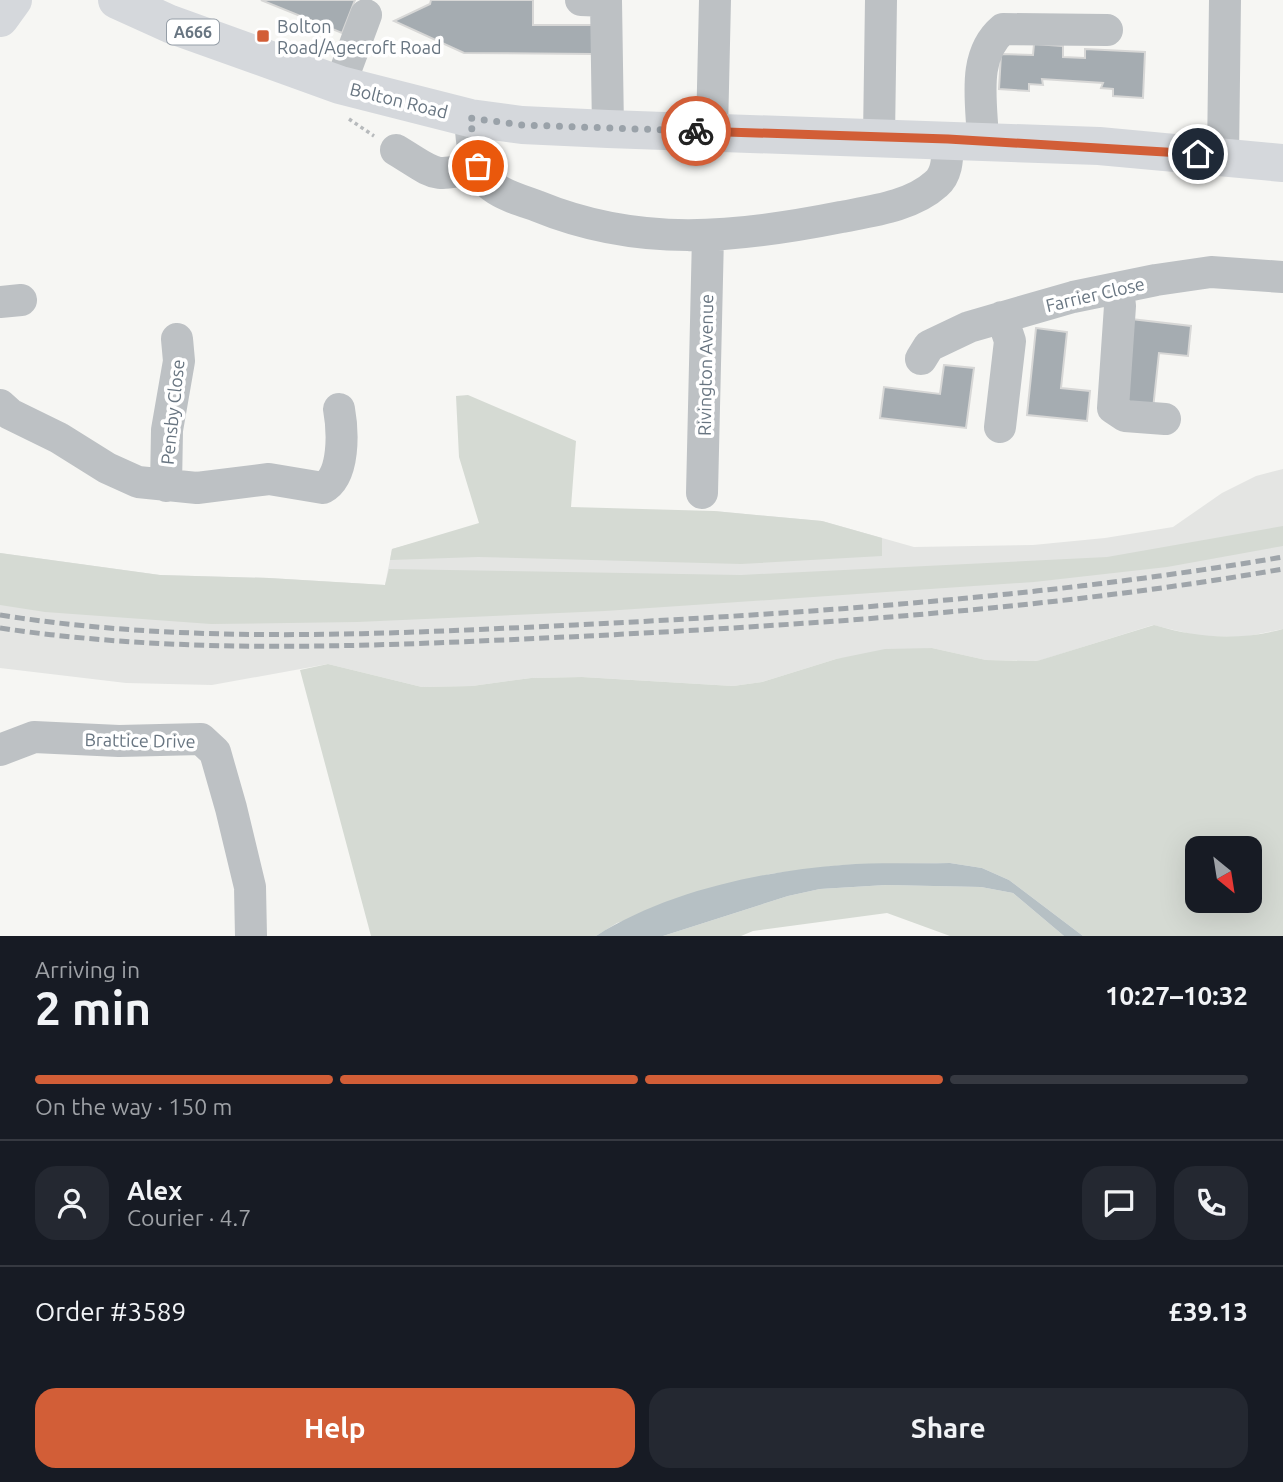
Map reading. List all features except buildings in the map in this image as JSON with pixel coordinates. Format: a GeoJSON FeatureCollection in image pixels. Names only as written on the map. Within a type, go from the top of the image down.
{"type":"FeatureCollection","features":[{"type":"Feature","properties":{"kind":"main road"},"geometry":{"type":"LineString","coordinates":[[0,18],[13,0]]}},
{"type":"Feature","properties":{"kind":"main road","name":"Bolton Road"},"geometry":{"type":"LineString","coordinates":[[117,0],[170,24],[340,85],[470,118],[522,125],[608,129],[966,140],[1223,156],[1283,163]]}},
{"type":"Feature","properties":{"kind":"street"},"geometry":{"type":"LineString","coordinates":[[581,0],[606,1],[608,129]]}},
{"type":"Feature","properties":{"kind":"street"},"geometry":{"type":"LineString","coordinates":[[712,131],[715,0]]}},
{"type":"Feature","properties":{"kind":"street"},"geometry":{"type":"LineString","coordinates":[[879,136],[881,0]]}},
{"type":"Feature","properties":{"kind":"street"},"geometry":{"type":"LineString","coordinates":[[1223,156],[1225,0]]}},
{"type":"Feature","properties":{"kind":"street"},"geometry":{"type":"LineString","coordinates":[[340,85],[366,15]]}},
{"type":"Feature","properties":{"kind":"street"},"geometry":{"type":"LineString","coordinates":[[470,118],[478,166],[492,187],[562,217],[635,233],[708,236],[766,232],[870,212],[920,194],[937,184],[966,140],[981,64],[991,39],[1003,30],[1107,30]]}},
{"type":"Feature","properties":{"kind":"street"},"geometry":{"type":"LineString","coordinates":[[396,150],[436,174],[445,175],[478,166]]}},
{"type":"Feature","properties":{"kind":"street","name":"Rivington Avenue"},"geometry":{"type":"LineString","coordinates":[[702,493],[708,236]]}},
{"type":"Feature","properties":{"kind":"street","name":"Farrier Close"},"geometry":{"type":"LineString","coordinates":[[921,359],[929,346],[969,327],[1118,288],[1211,272],[1283,277]]}},
{"type":"Feature","properties":{"kind":"street"},"geometry":{"type":"LineString","coordinates":[[1118,288],[1121,306],[1112,408],[1125,416],[1165,419]]}},
{"type":"Feature","properties":{"kind":"street"},"geometry":{"type":"LineString","coordinates":[[1000,427],[1010,341],[1002,317]]}},
{"type":"Feature","properties":{"kind":"street","name":"Pensby Close"},"geometry":{"type":"LineString","coordinates":[[166,486],[167,430],[187,352]]}},
{"type":"Feature","properties":{"kind":"street"},"geometry":{"type":"LineString","coordinates":[[0,405],[10,414],[59,438],[107,468],[138,482],[197,488],[269,479],[323,488],[330,484],[335,475],[342,446],[343,430],[339,409]]}},
{"type":"Feature","properties":{"kind":"street","name":"Brattice Drive"},"geometry":{"type":"LineString","coordinates":[[0,750],[34,737],[119,741],[201,739],[215,752],[231,807],[250,887],[251,936]]}},
{"type":"Feature","properties":{"kind":"shaded area"},"geometry":{"type":"Polygon","coordinates":[[[468,395],[576,441],[571,507],[714,511],[822,521],[882,538],[882,556],[741,564],[478,557],[390,560],[392,549],[479,523],[459,457],[456,396],[468,395]]]}},
{"type":"Feature","properties":{"kind":"shaded area"},"geometry":{"type":"Polygon","coordinates":[[[1283,469],[1283,629],[1244,637],[1199,636],[1153,625],[1038,661],[986,660],[932,648],[836,659],[762,682],[733,686],[582,677],[531,678],[472,686],[422,687],[328,664],[212,685],[126,683],[0,668],[0,553],[160,575],[385,585],[392,549],[422,541],[714,511],[822,521],[914,547],[1033,545],[1105,538],[1173,527],[1222,493],[1256,476],[1283,469]]]}},
{"type":"Feature","properties":{"kind":"shaded area"},"geometry":{"type":"Polygon","coordinates":[[[1283,526],[1283,546],[1167,567],[1034,582],[605,611],[357,622],[211,624],[45,612],[0,605],[0,553],[160,575],[385,585],[389,569],[741,575],[1107,557],[1283,526]]]}},
{"type":"Feature","properties":{"kind":"shaded area"},"geometry":{"type":"Polygon","coordinates":[[[1154,625],[1186,633],[1218,636],[1250,635],[1283,629],[1283,936],[1083,936],[1009,880],[982,868],[950,863],[843,865],[770,874],[617,923],[596,936],[371,936],[300,670],[328,664],[422,687],[472,686],[531,678],[582,677],[733,686],[762,682],[836,659],[885,649],[932,648],[986,660],[1037,661],[1154,625]]]}},
{"type":"Feature","properties":{"kind":"shaded area"},"geometry":{"type":"Polygon","coordinates":[[[950,863],[982,868],[1009,880],[1083,936],[1064,936],[1013,893],[981,887],[886,885],[820,889],[788,896],[663,936],[596,936],[652,907],[683,896],[714,886],[779,872],[842,865],[950,863]]]}},
{"type":"Feature","properties":{"kind":"shaded area"},"geometry":{"type":"Polygon","coordinates":[[[886,885],[981,887],[1013,893],[1064,936],[950,936],[887,913],[753,931],[741,936],[663,936],[788,896],[820,889],[886,885]]]}},
{"type":"Feature","properties":{"kind":"railway"},"geometry":{"type":"LineString","coordinates":[[0,615],[71,624],[215,634],[359,634],[503,628],[752,615],[930,602],[1107,583],[1283,557]]}},
{"type":"Feature","properties":{"kind":"railway"},"geometry":{"type":"LineString","coordinates":[[0,628],[146,643],[220,646],[367,645],[515,639],[762,626],[937,613],[1110,595],[1283,569]]}},
{"type":"Feature","properties":{"kind":"way so far"},"geometry":{"type":"LineString","coordinates":[[478,166],[475,162],[470,118],[522,125],[696,131]]}},
{"type":"Feature","properties":{"kind":"place","name":"Bolton Road/Agecroft Road"},"geometry":{"type":"Point","coordinates":[263,36]}},
{"type":"Feature","properties":{"kind":"route"},"geometry":{"type":"LineString","coordinates":[[696,131],[948,139],[1198,154]]}}]}
